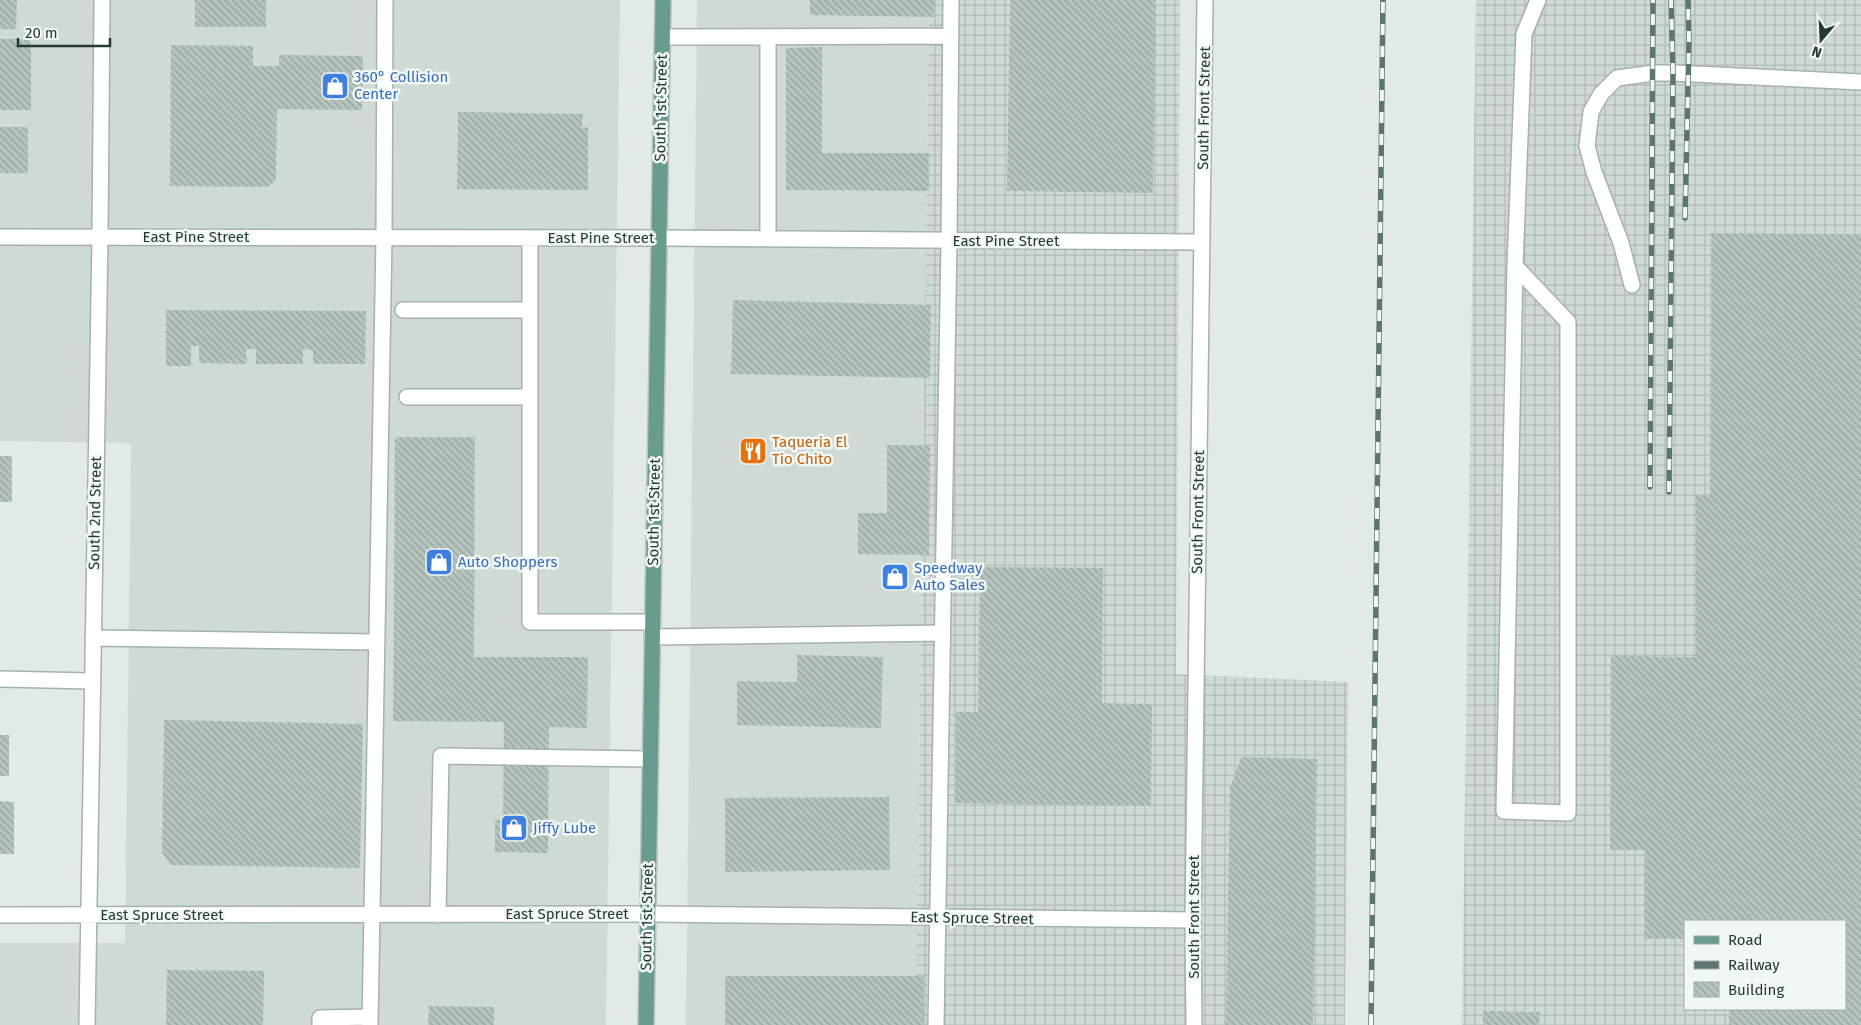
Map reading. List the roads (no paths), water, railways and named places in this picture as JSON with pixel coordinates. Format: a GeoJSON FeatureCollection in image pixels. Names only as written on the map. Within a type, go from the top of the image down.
{"type":"FeatureCollection","features":[{"type":"Feature","properties":{"kind":"main road","name":"South 1st Street"},"geometry":{"type":"LineString","coordinates":[[646,1025],[663,0]]}},
{"type":"Feature","properties":{"kind":"street","name":"South 2nd Street"},"geometry":{"type":"LineString","coordinates":[[87,1025],[102,0]]}},
{"type":"Feature","properties":{"kind":"street"},"geometry":{"type":"LineString","coordinates":[[320,1025],[320,1018],[370,1021],[384,238],[385,0]]}},
{"type":"Feature","properties":{"kind":"street"},"geometry":{"type":"LineString","coordinates":[[936,1025],[949,241],[951,0]]}},
{"type":"Feature","properties":{"kind":"street","name":"South Front Street"},"geometry":{"type":"LineString","coordinates":[[1194,1025],[1193,920],[1205,0]]}},
{"type":"Feature","properties":{"kind":"street"},"geometry":{"type":"LineString","coordinates":[[1515,266],[1568,322],[1568,813],[1504,811],[1515,266],[1524,34],[1538,0]]}},
{"type":"Feature","properties":{"kind":"street"},"geometry":{"type":"LineString","coordinates":[[662,37],[951,36]]}},
{"type":"Feature","properties":{"kind":"street"},"geometry":{"type":"LineString","coordinates":[[768,37],[768,239]]}},
{"type":"Feature","properties":{"kind":"street"},"geometry":{"type":"LineString","coordinates":[[1632,285],[1621,243],[1594,172],[1587,146],[1591,112],[1600,94],[1617,78],[1654,73],[1673,73],[1861,82]]}},
{"type":"Feature","properties":{"kind":"street","name":"East Pine Street"},"geometry":{"type":"LineString","coordinates":[[0,237],[659,238],[1202,242]]}},
{"type":"Feature","properties":{"kind":"street"},"geometry":{"type":"LineString","coordinates":[[530,238],[530,622],[652,630],[942,633]]}},
{"type":"Feature","properties":{"kind":"street"},"geometry":{"type":"LineString","coordinates":[[403,310],[530,310]]}},
{"type":"Feature","properties":{"kind":"street"},"geometry":{"type":"LineString","coordinates":[[407,396],[530,396]]}},
{"type":"Feature","properties":{"kind":"street"},"geometry":{"type":"LineString","coordinates":[[93,638],[377,642]]}},
{"type":"Feature","properties":{"kind":"street"},"geometry":{"type":"LineString","coordinates":[[0,678],[92,681]]}},
{"type":"Feature","properties":{"kind":"street"},"geometry":{"type":"LineString","coordinates":[[438,915],[441,756],[650,760]]}},
{"type":"Feature","properties":{"kind":"street","name":"East Spruce Street"},"geometry":{"type":"LineString","coordinates":[[0,915],[647,914],[1193,920]]}},
{"type":"Feature","properties":{"kind":"railway"},"geometry":{"type":"LineString","coordinates":[[1371,1025],[1383,0]]}},
{"type":"Feature","properties":{"kind":"railway"},"geometry":{"type":"LineString","coordinates":[[1650,487],[1653,0]]}},
{"type":"Feature","properties":{"kind":"railway"},"geometry":{"type":"LineString","coordinates":[[1669,492],[1673,73],[1671,0]]}},
{"type":"Feature","properties":{"kind":"railway"},"geometry":{"type":"LineString","coordinates":[[1685,218],[1689,43],[1688,0]]}},
{"type":"Feature","properties":{"kind":"place","name":"360° Collision Center"},"geometry":{"type":"Point","coordinates":[335,86]}},
{"type":"Feature","properties":{"kind":"place","name":"Taqueria El Tio Chito"},"geometry":{"type":"Point","coordinates":[753,451]}},
{"type":"Feature","properties":{"kind":"place","name":"Auto Shoppers"},"geometry":{"type":"Point","coordinates":[439,562]}},
{"type":"Feature","properties":{"kind":"place","name":"Speedway Auto Sales"},"geometry":{"type":"Point","coordinates":[895,577]}},
{"type":"Feature","properties":{"kind":"place","name":"Jiffy Lube"},"geometry":{"type":"Point","coordinates":[514,828]}}]}
